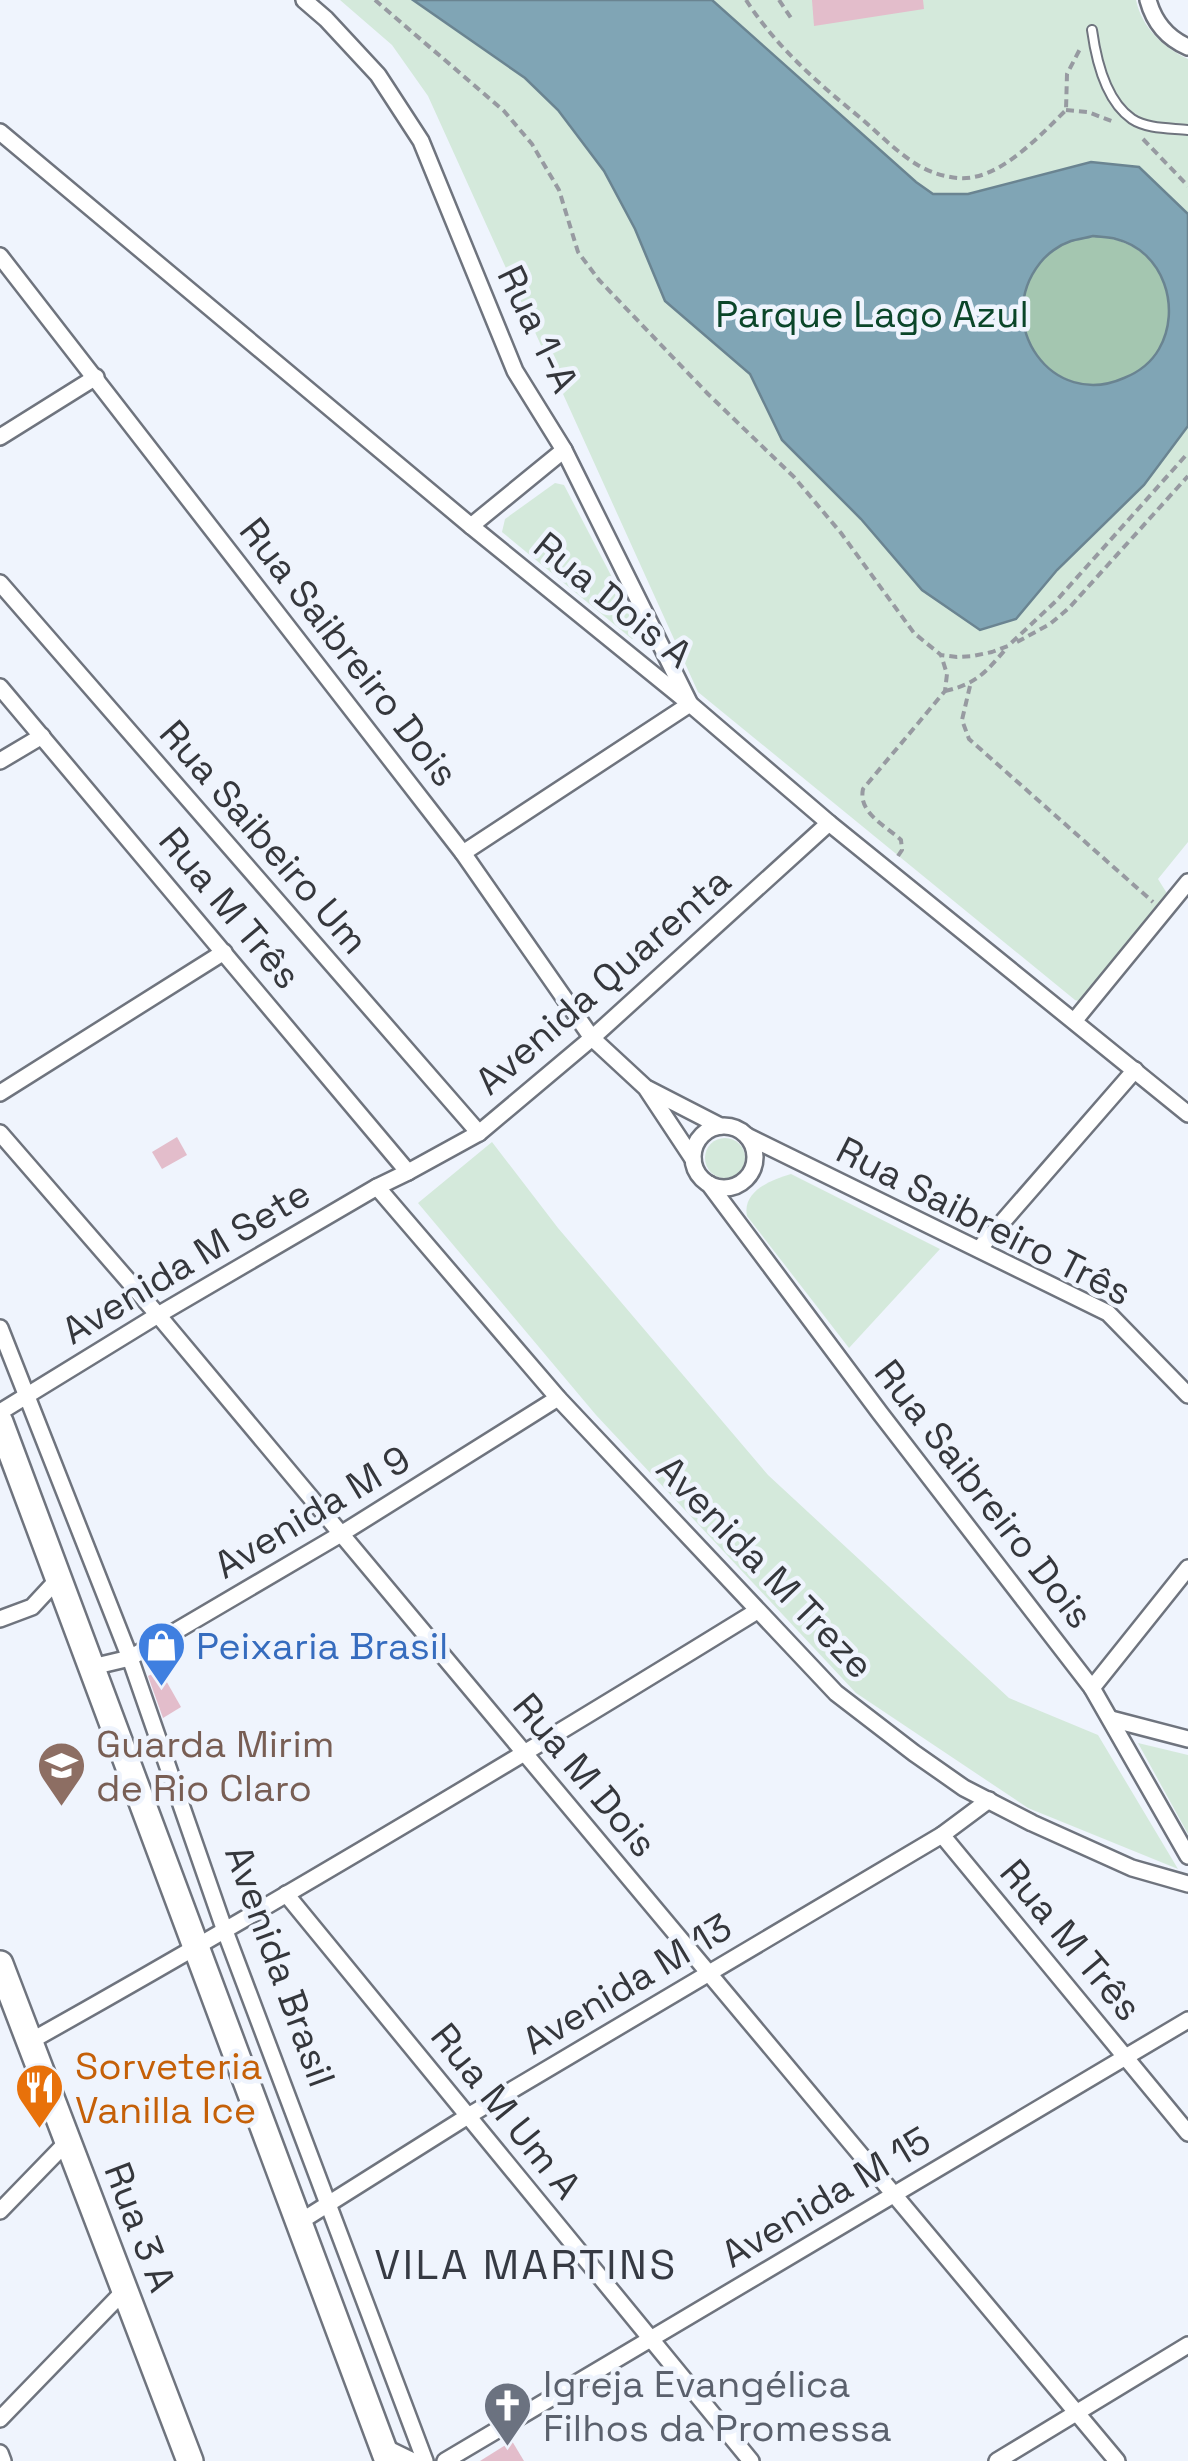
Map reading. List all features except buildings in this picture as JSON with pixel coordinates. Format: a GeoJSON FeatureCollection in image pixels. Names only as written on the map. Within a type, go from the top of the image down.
{"type":"FeatureCollection","features":[{"type":"Feature","properties":{"kind":"main road","name":"Avenida Brasil"},"geometry":{"type":"LineString","coordinates":[[0,1422],[385,2453]]}},
{"type":"Feature","properties":{"kind":"main road","name":"Rua 3 A"},"geometry":{"type":"LineString","coordinates":[[0,1967],[190,2461]]}},
{"type":"Feature","properties":{"kind":"street","name":"Rua 1-A"},"geometry":{"type":"LineString","coordinates":[[304,0],[378,75],[421,142],[515,371],[564,450],[690,704]]}},
{"type":"Feature","properties":{"kind":"street"},"geometry":{"type":"LineString","coordinates":[[1148,0],[1163,30],[1188,47]]}},
{"type":"Feature","properties":{"kind":"street","name":"Rua Dois A"},"geometry":{"type":"LineString","coordinates":[[0,132],[829,823],[1188,1114]]}},
{"type":"Feature","properties":{"kind":"street","name":"Rua Saibreiro Dois"},"geometry":{"type":"LineString","coordinates":[[0,256],[462,853],[592,1038],[646,1088],[693,1159]]}},
{"type":"Feature","properties":{"kind":"street"},"geometry":{"type":"LineString","coordinates":[[0,437],[96,377]]}},
{"type":"Feature","properties":{"kind":"street"},"geometry":{"type":"LineString","coordinates":[[470,526],[564,450]]}},
{"type":"Feature","properties":{"kind":"street","name":"Rua Saibeiro Um"},"geometry":{"type":"LineString","coordinates":[[0,584],[479,1133]]}},
{"type":"Feature","properties":{"kind":"street","name":"Rua M Três"},"geometry":{"type":"LineString","coordinates":[[0,687],[408,1172]]}},
{"type":"Feature","properties":{"kind":"street"},"geometry":{"type":"LineString","coordinates":[[462,853],[690,704]]}},
{"type":"Feature","properties":{"kind":"street"},"geometry":{"type":"LineString","coordinates":[[0,761],[42,736]]}},
{"type":"Feature","properties":{"kind":"street","name":"Avenida Quarenta"},"geometry":{"type":"LineString","coordinates":[[408,1172],[479,1133],[592,1038],[829,823]]}},
{"type":"Feature","properties":{"kind":"street"},"geometry":{"type":"LineString","coordinates":[[1075,1020],[1188,882]]}},
{"type":"Feature","properties":{"kind":"street"},"geometry":{"type":"LineString","coordinates":[[0,1093],[224,952]]}},
{"type":"Feature","properties":{"kind":"street"},"geometry":{"type":"LineString","coordinates":[[979,1249],[1136,1070]]}},
{"type":"Feature","properties":{"kind":"street","name":"Rua Saibreiro Dois"},"geometry":{"type":"LineString","coordinates":[[646,1088],[720,1126]]}},
{"type":"Feature","properties":{"kind":"street"},"geometry":{"type":"LineString","coordinates":[[711,1128],[739,1130],[747,1136],[755,1156],[748,1176],[740,1183],[719,1187],[701,1178],[693,1159],[697,1141],[711,1128]]}},
{"type":"Feature","properties":{"kind":"street","name":"Rua M Dois"},"geometry":{"type":"LineString","coordinates":[[0,1134],[158,1315],[1117,2461]]}},
{"type":"Feature","properties":{"kind":"street","name":"Rua Saibreiro Três"},"geometry":{"type":"LineString","coordinates":[[747,1136],[1108,1312],[1188,1395]]}},
{"type":"Feature","properties":{"kind":"street","name":"Rua Saibreiro Três"},"geometry":{"type":"LineString","coordinates":[[755,1156],[785,1155]]}},
{"type":"Feature","properties":{"kind":"street","name":"Avenida M Sete"},"geometry":{"type":"LineString","coordinates":[[0,1412],[158,1315],[408,1172]]}},
{"type":"Feature","properties":{"kind":"street","name":"Rua Saibreiro Dois"},"geometry":{"type":"LineString","coordinates":[[709,1184],[1092,1688],[1188,1856]]}},
{"type":"Feature","properties":{"kind":"street","name":"Avenida M Treze"},"geometry":{"type":"LineString","coordinates":[[377,1187],[558,1398],[836,1692],[964,1788],[1132,1868],[1188,1884]]}},
{"type":"Feature","properties":{"kind":"street","name":"Avenida Brasil"},"geometry":{"type":"LineString","coordinates":[[0,1328],[130,1658],[225,1931],[426,2461]]}},
{"type":"Feature","properties":{"kind":"street","name":"Avenida M 9"},"geometry":{"type":"LineString","coordinates":[[92,1666],[130,1658],[340,1534],[558,1398]]}},
{"type":"Feature","properties":{"kind":"street"},"geometry":{"type":"LineString","coordinates":[[1092,1688],[1188,1568]]}},
{"type":"Feature","properties":{"kind":"street"},"geometry":{"type":"LineString","coordinates":[[0,1619],[32,1607],[58,1578]]}},
{"type":"Feature","properties":{"kind":"street"},"geometry":{"type":"LineString","coordinates":[[30,2042],[526,1754],[757,1611]]}},
{"type":"Feature","properties":{"kind":"street"},"geometry":{"type":"LineString","coordinates":[[1111,1720],[1188,1739]]}},
{"type":"Feature","properties":{"kind":"street","name":"Avenida M 13"},"geometry":{"type":"LineString","coordinates":[[298,2222],[468,2116],[942,1835],[989,1800]]}},
{"type":"Feature","properties":{"kind":"street","name":"Rua M Três"},"geometry":{"type":"LineString","coordinates":[[942,1835],[1188,2133]]}},
{"type":"Feature","properties":{"kind":"street","name":"Rua M Um A"},"geometry":{"type":"LineString","coordinates":[[286,1894],[752,2461]]}},
{"type":"Feature","properties":{"kind":"street","name":"Avenida M 15"},"geometry":{"type":"LineString","coordinates":[[445,2461],[1188,2020]]}},
{"type":"Feature","properties":{"kind":"street"},"geometry":{"type":"LineString","coordinates":[[0,2211],[67,2142]]}},
{"type":"Feature","properties":{"kind":"street"},"geometry":{"type":"LineString","coordinates":[[0,2419],[125,2290]]}},
{"type":"Feature","properties":{"kind":"street"},"geometry":{"type":"LineString","coordinates":[[997,2461],[1188,2345]]}},
{"type":"Feature","properties":{"kind":"street"},"geometry":{"type":"LineString","coordinates":[[385,2453],[413,2461]]}},
{"type":"Feature","properties":{"kind":"street"},"geometry":{"type":"LineString","coordinates":[[0,2454],[3,2461]]}},
{"type":"Feature","properties":{"kind":"lane"},"geometry":{"type":"LineString","coordinates":[[1092,30],[1100,72],[1130,118],[1146,125],[1188,130]]}},
{"type":"Feature","properties":{"kind":"path"},"geometry":{"type":"LineString","coordinates":[[375,0],[504,111],[532,144],[559,190],[578,252],[599,280],[794,477],[914,632],[941,655],[972,656],[1008,646],[1050,624],[1188,476]]}},
{"type":"Feature","properties":{"kind":"path"},"geometry":{"type":"LineString","coordinates":[[746,0],[794,61],[916,164],[940,175],[972,178],[992,172],[1038,139],[1066,110],[1067,74],[1092,30]]}},
{"type":"Feature","properties":{"kind":"path"},"geometry":{"type":"LineString","coordinates":[[778,0],[792,18]]}},
{"type":"Feature","properties":{"kind":"path"},"geometry":{"type":"LineString","coordinates":[[1066,110],[1088,112],[1121,124]]}},
{"type":"Feature","properties":{"kind":"path"},"geometry":{"type":"LineString","coordinates":[[1139,135],[1188,186]]}},
{"type":"Feature","properties":{"kind":"path"},"geometry":{"type":"LineString","coordinates":[[945,691],[980,677],[1056,602],[1188,453]]}},
{"type":"Feature","properties":{"kind":"path"},"geometry":{"type":"LineString","coordinates":[[888,870],[902,850],[901,840],[866,810],[861,798],[863,789],[945,691],[947,674],[941,655]]}},
{"type":"Feature","properties":{"kind":"path"},"geometry":{"type":"LineString","coordinates":[[970,684],[962,720],[969,739],[1164,912]]}},
{"type":"Feature","properties":{"kind":"green space","name":"Parque Lago Azul"},"geometry":{"type":"Polygon","coordinates":[[[340,0],[1136,0],[1155,36],[1188,59],[1188,842],[1158,879],[1168,895],[1082,1002],[698,692],[428,96],[392,45],[340,0]]]}},
{"type":"Feature","properties":{"kind":"green space"},"geometry":{"type":"Polygon","coordinates":[[[1096,237],[1124,243],[1148,259],[1164,283],[1170,311],[1164,339],[1148,363],[1124,379],[1096,385],[1068,379],[1044,363],[1028,339],[1022,311],[1028,283],[1044,259],[1068,243],[1096,237]]]}},
{"type":"Feature","properties":{"kind":"green space"},"geometry":{"type":"Polygon","coordinates":[[[555,483],[564,485],[641,633],[632,639],[502,532],[505,519],[555,483]]]}},
{"type":"Feature","properties":{"kind":"green space"},"geometry":{"type":"Polygon","coordinates":[[[725,1138],[739,1144],[745,1158],[739,1172],[725,1178],[711,1172],[705,1158],[711,1144],[725,1138]]]}},
{"type":"Feature","properties":{"kind":"green space"},"geometry":{"type":"Polygon","coordinates":[[[492,1142],[558,1228],[768,1475],[1009,1698],[1098,1735],[1178,1869],[1028,1808],[856,1693],[596,1415],[418,1203],[492,1142]]]}},
{"type":"Feature","properties":{"kind":"green space"},"geometry":{"type":"Polygon","coordinates":[[[791,1174],[940,1249],[849,1348],[747,1216],[753,1193],[791,1174]]]}},
{"type":"Feature","properties":{"kind":"green space"},"geometry":{"type":"Polygon","coordinates":[[[1138,1743],[1188,1755],[1188,1834],[1138,1743]]]}},
{"type":"Feature","properties":{"kind":"water"},"geometry":{"type":"Polygon","coordinates":[[[413,0],[712,0],[933,194],[968,194],[1091,162],[1139,167],[1188,214],[1188,426],[1144,485],[1057,570],[1016,619],[980,630],[922,590],[861,519],[782,440],[750,374],[665,301],[635,229],[604,171],[558,110],[525,78],[413,0]],[[1093,236],[1067,243],[1043,260],[1027,287],[1023,311],[1026,335],[1053,372],[1074,382],[1098,385],[1124,378],[1148,363],[1159,349],[1169,317],[1164,284],[1146,256],[1116,239],[1093,236]]]}},
{"type":"Feature","properties":{"kind":"place","name":"Peixaria Brasil"},"geometry":{"type":"Point","coordinates":[161,1688]}},
{"type":"Feature","properties":{"kind":"place","name":"Guarda Mirim de Rio Claro"},"geometry":{"type":"Point","coordinates":[61,1808]}},
{"type":"Feature","properties":{"kind":"place","name":"Sorveteria Vanilla Ice"},"geometry":{"type":"Point","coordinates":[40,2130]}},
{"type":"Feature","properties":{"kind":"place","name":"Igreja Evangélica Filhos da Promessa"},"geometry":{"type":"Point","coordinates":[508,2448]}},
{"type":"Feature","properties":{"kind":"district","name":"VILA MARTINS"},"geometry":{"type":"Point","coordinates":[526,2264]}}]}
